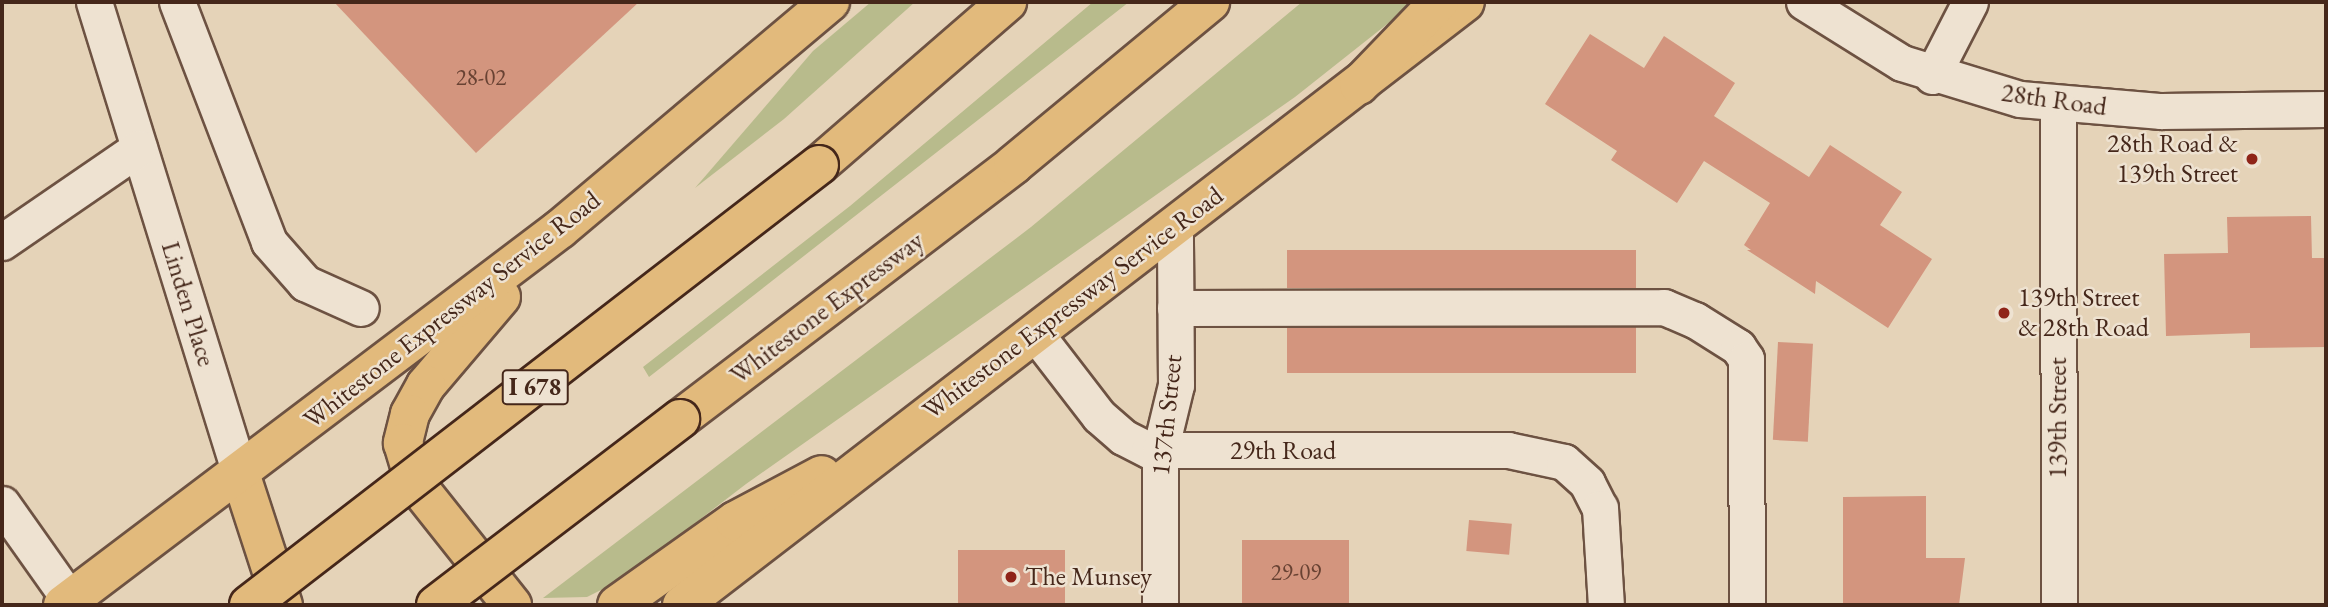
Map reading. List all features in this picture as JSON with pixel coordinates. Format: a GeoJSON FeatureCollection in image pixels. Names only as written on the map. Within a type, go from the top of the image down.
{"type":"FeatureCollection","features":[{"type":"Feature","properties":{"kind":"main road","name":"Whitestone Expressway Service Road"},"geometry":{"type":"LineString","coordinates":[[67,603],[560,229],[830,2]]}},
{"type":"Feature","properties":{"kind":"main road","name":"I 678"},"geometry":{"type":"LineString","coordinates":[[249,605],[819,165],[1007,2]]}},
{"type":"Feature","properties":{"kind":"main road","name":"Whitestone Expressway"},"geometry":{"type":"LineString","coordinates":[[436,605],[1013,165],[1210,2]]}},
{"type":"Feature","properties":{"kind":"main road"},"geometry":{"type":"LineString","coordinates":[[1359,85],[1439,2]]}},
{"type":"Feature","properties":{"kind":"main road","name":"Whitestone Expressway Service Road"},"geometry":{"type":"LineString","coordinates":[[682,605],[1465,2]]}},
{"type":"Feature","properties":{"kind":"main road"},"geometry":{"type":"LineString","coordinates":[[512,605],[415,484],[403,443],[410,414],[426,385],[560,229]]}},
{"type":"Feature","properties":{"kind":"main road"},"geometry":{"type":"LineString","coordinates":[[617,605],[735,521],[897,438]]}},
{"type":"Feature","properties":{"kind":"main road","name":"Linden Place"},"geometry":{"type":"LineString","coordinates":[[240,472],[283,605]]}},
{"type":"Feature","properties":{"kind":"street","name":"Linden Place"},"geometry":{"type":"LineString","coordinates":[[94,2],[240,472]]}},
{"type":"Feature","properties":{"kind":"street"},"geometry":{"type":"LineString","coordinates":[[177,2],[269,242],[305,283],[361,308]]}},
{"type":"Feature","properties":{"kind":"street","name":"28th Road"},"geometry":{"type":"LineString","coordinates":[[1804,2],[1874,50],[1932,76],[2058,105],[2161,111],[2326,109]]}},
{"type":"Feature","properties":{"kind":"street"},"geometry":{"type":"LineString","coordinates":[[1932,76],[1970,2]]}},
{"type":"Feature","properties":{"kind":"street","name":"139th Street"},"geometry":{"type":"LineString","coordinates":[[2058,105],[2059,605]]}},
{"type":"Feature","properties":{"kind":"street"},"geometry":{"type":"LineString","coordinates":[[2,242],[139,148]]}},
{"type":"Feature","properties":{"kind":"street","name":"137th Street"},"geometry":{"type":"LineString","coordinates":[[1160,605],[1160,451],[1175,397],[1175,224]]}},
{"type":"Feature","properties":{"kind":"street"},"geometry":{"type":"LineString","coordinates":[[1175,308],[1664,306],[1695,320],[1738,347],[1746,359],[1747,605]]}},
{"type":"Feature","properties":{"kind":"street","name":"29th Road"},"geometry":{"type":"LineString","coordinates":[[1035,332],[1107,424],[1131,442],[1160,451],[1522,450],[1555,457],[1578,473],[1604,521],[1606,605]]}},
{"type":"Feature","properties":{"kind":"street"},"geometry":{"type":"LineString","coordinates":[[2,504],[67,603]]}},
{"type":"Feature","properties":{"kind":"green space"},"geometry":{"type":"Polygon","coordinates":[[[871,2],[915,2],[784,119],[695,188],[813,51],[871,2]]]}},
{"type":"Feature","properties":{"kind":"green space"},"geometry":{"type":"Polygon","coordinates":[[[1093,2],[1129,2],[649,377],[643,367],[850,206],[1093,2]]]}},
{"type":"Feature","properties":{"kind":"green space"},"geometry":{"type":"Polygon","coordinates":[[[1302,2],[1415,2],[1295,97],[746,484],[621,580],[587,597],[543,598],[1031,227],[1302,2]]]}},
{"type":"Feature","properties":{"kind":"building"},"geometry":{"type":"Polygon","coordinates":[[[334,2],[639,2],[476,153],[334,2]]]}},
{"type":"Feature","properties":{"kind":"building"},"geometry":{"type":"Polygon","coordinates":[[[1590,34],[1644,68],[1664,36],[1735,83],[1714,116],[1809,177],[1830,145],[1902,192],[1880,225],[1932,259],[1888,328],[1816,281],[1815,294],[1747,250],[1751,250],[1744,245],[1770,203],[1704,161],[1677,203],[1611,160],[1617,151],[1545,104],[1590,34]]]}},
{"type":"Feature","properties":{"kind":"building"},"geometry":{"type":"Polygon","coordinates":[[[2311,216],[2312,258],[2326,258],[2326,347],[2250,348],[2250,333],[2166,336],[2164,254],[2228,253],[2227,217],[2311,216]]]}},
{"type":"Feature","properties":{"kind":"building"},"geometry":{"type":"Polygon","coordinates":[[[1287,250],[1636,250],[1636,288],[1287,288],[1287,250]]]}},
{"type":"Feature","properties":{"kind":"building"},"geometry":{"type":"Polygon","coordinates":[[[1287,327],[1636,327],[1636,373],[1287,373],[1287,327]]]}},
{"type":"Feature","properties":{"kind":"building"},"geometry":{"type":"Polygon","coordinates":[[[1778,342],[1813,344],[1808,442],[1773,440],[1778,342]]]}},
{"type":"Feature","properties":{"kind":"building"},"geometry":{"type":"Polygon","coordinates":[[[1926,496],[1926,558],[1965,558],[1959,605],[1843,605],[1843,497],[1926,496]]]}},
{"type":"Feature","properties":{"kind":"building"},"geometry":{"type":"Polygon","coordinates":[[[1469,520],[1512,524],[1509,555],[1466,551],[1469,520]]]}},
{"type":"Feature","properties":{"kind":"building"},"geometry":{"type":"Polygon","coordinates":[[[1242,540],[1349,540],[1349,605],[1242,605],[1242,540]]]}},
{"type":"Feature","properties":{"kind":"building","name":"The Munsey"},"geometry":{"type":"Polygon","coordinates":[[[958,550],[1065,550],[1065,605],[958,605],[958,550]]]}},
{"type":"Feature","properties":{"kind":"place","name":"28th Road & 139th Street"},"geometry":{"type":"Point","coordinates":[2252,159]}},
{"type":"Feature","properties":{"kind":"place","name":"139th Street & 28th Road"},"geometry":{"type":"Point","coordinates":[2004,313]}},
{"type":"Feature","properties":{"kind":"place","name":"The Munsey"},"geometry":{"type":"Point","coordinates":[1011,577]}}]}
